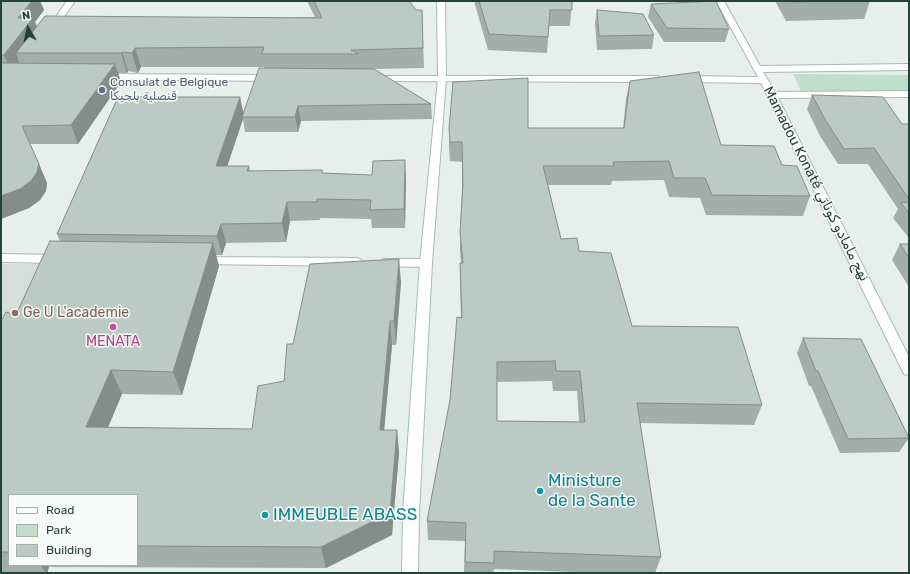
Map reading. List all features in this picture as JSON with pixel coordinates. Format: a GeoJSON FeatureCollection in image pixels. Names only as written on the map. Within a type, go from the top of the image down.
{"type":"FeatureCollection","features":[{"type":"Feature","properties":{"kind":"street"},"geometry":{"type":"LineString","coordinates":[[46,35],[71,1]]}},
{"type":"Feature","properties":{"kind":"street"},"geometry":{"type":"LineString","coordinates":[[409,572],[426,263],[442,79],[442,1]]}},
{"type":"Feature","properties":{"kind":"street","name":"Mamadou Konaté نهج مامادو كوناتي"},"geometry":{"type":"LineString","coordinates":[[720,1],[772,95],[909,370]]}},
{"type":"Feature","properties":{"kind":"street"},"geometry":{"type":"LineString","coordinates":[[758,69],[909,67]]}},
{"type":"Feature","properties":{"kind":"street"},"geometry":{"type":"LineString","coordinates":[[94,77],[284,78]]}},
{"type":"Feature","properties":{"kind":"street"},"geometry":{"type":"LineString","coordinates":[[363,78],[764,80]]}},
{"type":"Feature","properties":{"kind":"street"},"geometry":{"type":"LineString","coordinates":[[772,95],[909,94]]}},
{"type":"Feature","properties":{"kind":"street"},"geometry":{"type":"LineString","coordinates":[[1,258],[71,259]]}},
{"type":"Feature","properties":{"kind":"street"},"geometry":{"type":"LineString","coordinates":[[188,260],[426,263]]}},
{"type":"Feature","properties":{"kind":"shaded area","name":"Ge U L'academie"},"geometry":{"type":"Polygon","coordinates":[[[1,264],[57,264],[1,362],[1,264]]]}},
{"type":"Feature","properties":{"kind":"green space"},"geometry":{"type":"Polygon","coordinates":[[[793,74],[909,75],[909,93],[802,93],[793,74]]]}},
{"type":"Feature","properties":{"kind":"building"},"geometry":{"type":"Polygon","coordinates":[[[1,1],[32,1],[18,18],[33,18],[4,55],[1,55],[1,1]]]}},
{"type":"Feature","properties":{"kind":"building"},"geometry":{"type":"Polygon","coordinates":[[[314,1],[409,1],[416,10],[422,10],[423,48],[351,50],[359,54],[262,54],[264,47],[135,48],[132,53],[16,53],[45,16],[322,18],[314,1]]]}},
{"type":"Feature","properties":{"kind":"building"},"geometry":{"type":"Polygon","coordinates":[[[479,1],[572,1],[572,10],[550,10],[548,37],[489,34],[479,1]]]}},
{"type":"Feature","properties":{"kind":"building"},"geometry":{"type":"Polygon","coordinates":[[[716,1],[729,29],[667,28],[651,4],[716,1]]]}},
{"type":"Feature","properties":{"kind":"building"},"geometry":{"type":"Polygon","coordinates":[[[791,1],[842,1],[792,2],[791,1]]]}},
{"type":"Feature","properties":{"kind":"building"},"geometry":{"type":"Polygon","coordinates":[[[597,10],[643,14],[654,35],[599,36],[597,10]]]}},
{"type":"Feature","properties":{"kind":"building"},"geometry":{"type":"Polygon","coordinates":[[[1,63],[115,64],[71,125],[22,126],[39,164],[37,172],[31,181],[20,189],[1,196],[1,63]]]}},
{"type":"Feature","properties":{"kind":"building"},"geometry":{"type":"Polygon","coordinates":[[[259,68],[374,69],[431,104],[298,106],[295,117],[242,117],[259,68]]]}},
{"type":"Feature","properties":{"kind":"building"},"geometry":{"type":"Polygon","coordinates":[[[699,72],[721,145],[774,146],[782,165],[797,166],[810,196],[712,195],[705,178],[674,178],[669,161],[613,162],[614,166],[543,166],[561,239],[577,238],[579,251],[611,253],[632,326],[738,327],[762,405],[637,403],[661,557],[494,551],[494,563],[465,562],[466,523],[427,521],[450,400],[457,317],[462,318],[460,263],[463,263],[460,232],[463,184],[462,142],[450,142],[449,129],[453,82],[528,78],[528,128],[624,128],[630,81],[699,72]],[[555,361],[497,362],[497,421],[585,422],[580,371],[556,371],[555,361]]]}},
{"type":"Feature","properties":{"kind":"building"},"geometry":{"type":"Polygon","coordinates":[[[812,95],[883,97],[902,124],[909,124],[909,199],[874,148],[844,149],[826,121],[812,95]]]}},
{"type":"Feature","properties":{"kind":"building"},"geometry":{"type":"Polygon","coordinates":[[[118,97],[240,97],[216,166],[249,166],[247,171],[322,170],[322,173],[372,175],[373,161],[405,160],[404,209],[370,210],[371,200],[317,199],[317,202],[287,202],[282,223],[221,224],[217,236],[57,234],[118,97]]]}},
{"type":"Feature","properties":{"kind":"building"},"geometry":{"type":"Polygon","coordinates":[[[909,202],[909,213],[901,203],[909,202]]]}},
{"type":"Feature","properties":{"kind":"building"},"geometry":{"type":"Polygon","coordinates":[[[50,241],[213,243],[173,372],[111,370],[86,427],[252,429],[258,386],[284,381],[287,344],[293,344],[310,264],[399,259],[394,321],[390,321],[380,430],[397,430],[390,513],[321,547],[138,546],[138,494],[8,494],[8,552],[1,552],[1,321],[6,312],[16,315],[50,241]]]}},
{"type":"Feature","properties":{"kind":"building"},"geometry":{"type":"Polygon","coordinates":[[[900,244],[909,244],[909,258],[900,244]]]}},
{"type":"Feature","properties":{"kind":"building"},"geometry":{"type":"Polygon","coordinates":[[[803,338],[861,339],[909,438],[848,439],[818,371],[816,371],[803,338]]]}},
{"type":"Feature","properties":{"kind":"place","name":"Consulat de Belgique قنصلية بلجيكا"},"geometry":{"type":"Point","coordinates":[102,90]}},
{"type":"Feature","properties":{"kind":"place","name":"Ge U L'academie"},"geometry":{"type":"Point","coordinates":[15,313]}},
{"type":"Feature","properties":{"kind":"place","name":"MENATA"},"geometry":{"type":"Point","coordinates":[113,327]}},
{"type":"Feature","properties":{"kind":"place","name":"Ministure de la Sante"},"geometry":{"type":"Point","coordinates":[540,491]}},
{"type":"Feature","properties":{"kind":"place","name":"IMMEUBLE ABASS"},"geometry":{"type":"Point","coordinates":[265,515]}}]}
